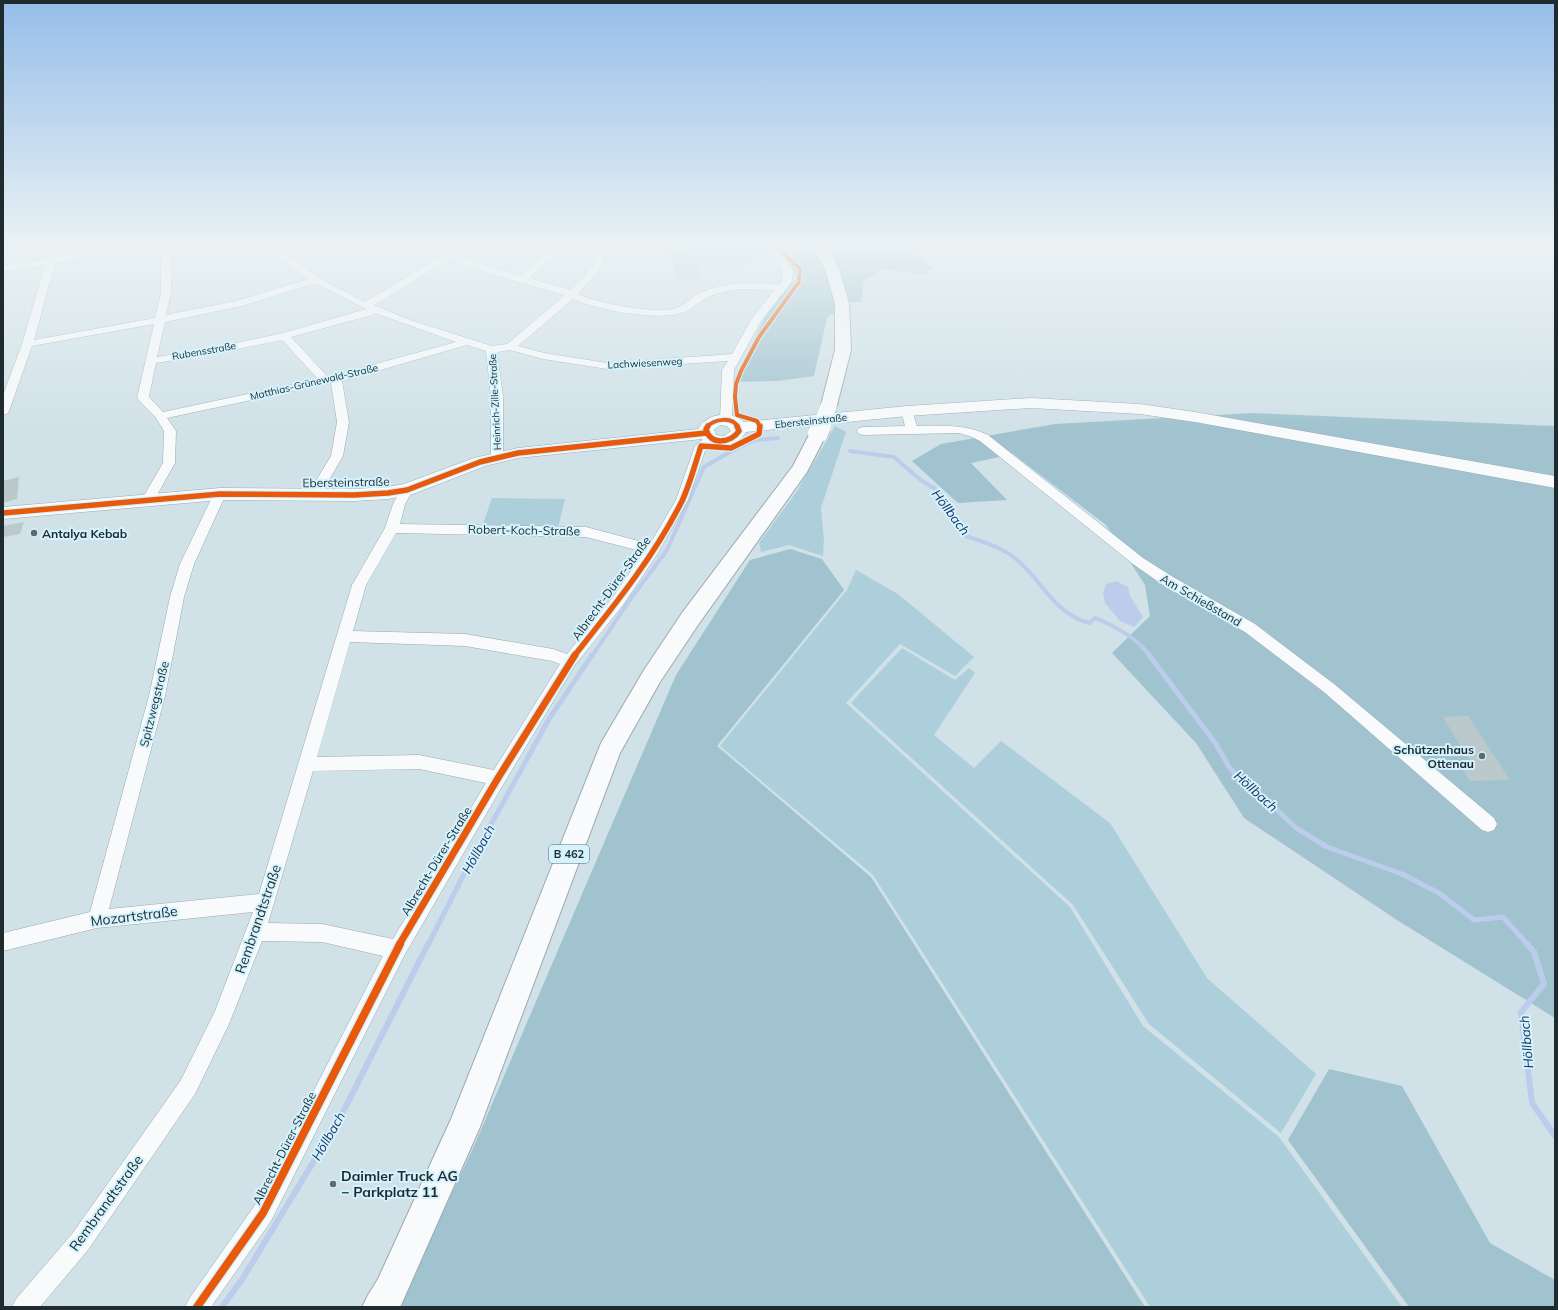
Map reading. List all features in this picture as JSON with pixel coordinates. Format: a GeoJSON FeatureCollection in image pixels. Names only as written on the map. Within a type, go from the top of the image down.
{"type":"FeatureCollection","features":[{"type":"Feature","properties":{"kind":"main road","name":"B 462"},"geometry":{"type":"LineString","coordinates":[[380,1307],[390,1291],[464,1127],[609,750],[652,676],[690,619],[801,468],[818,433],[829,405],[843,350],[842,307]]}},
{"type":"Feature","properties":{"kind":"street"},"geometry":{"type":"LineString","coordinates":[[3,411],[27,344],[38,307]]}},
{"type":"Feature","properties":{"kind":"street"},"geometry":{"type":"LineString","coordinates":[[148,499],[169,463],[170,431],[160,416],[143,398],[162,307]]}},
{"type":"Feature","properties":{"kind":"street"},"geometry":{"type":"LineString","coordinates":[[27,344],[223,307]]}},
{"type":"Feature","properties":{"kind":"street","name":"Heinrich-Zille-Straße"},"geometry":{"type":"LineString","coordinates":[[497,457],[496,397],[491,350],[510,347],[558,307]]}},
{"type":"Feature","properties":{"kind":"street"},"geometry":{"type":"LineString","coordinates":[[611,307],[661,313],[685,310],[688,307]]}},
{"type":"Feature","properties":{"kind":"street"},"geometry":{"type":"LineString","coordinates":[[733,424],[728,370],[756,320],[766,307]]}},
{"type":"Feature","properties":{"kind":"street"},"geometry":{"type":"LineString","coordinates":[[369,308],[491,350]]}},
{"type":"Feature","properties":{"kind":"street","name":"Rubensstraße"},"geometry":{"type":"LineString","coordinates":[[151,361],[213,351],[284,336],[365,314],[369,308]]}},
{"type":"Feature","properties":{"kind":"street"},"geometry":{"type":"LineString","coordinates":[[284,336],[331,380],[343,422],[337,456],[314,494]]}},
{"type":"Feature","properties":{"kind":"street","name":"Matthias-Grünewald-Straße"},"geometry":{"type":"LineString","coordinates":[[160,416],[331,380],[467,342]]}},
{"type":"Feature","properties":{"kind":"street","name":"Lachwiesenweg"},"geometry":{"type":"LineString","coordinates":[[510,347],[543,356],[607,366],[734,357]]}},
{"type":"Feature","properties":{"kind":"street","name":"Ebersteinstraße"},"geometry":{"type":"LineString","coordinates":[[3,513],[148,499],[220,494],[354,495],[388,493],[407,490],[497,457],[518,453],[708,436],[706,429],[711,423],[861,424],[907,411],[1032,402],[1140,409],[1195,417],[1555,482]]}},
{"type":"Feature","properties":{"kind":"street"},"geometry":{"type":"LineString","coordinates":[[907,411],[912,430]]}},
{"type":"Feature","properties":{"kind":"street","name":"Am Schießstand"},"geometry":{"type":"LineString","coordinates":[[861,424],[912,430],[963,429],[974,432],[984,438],[1138,561],[1168,581],[1250,628],[1293,660],[1329,688],[1488,824]]}},
{"type":"Feature","properties":{"kind":"street","name":"Albrecht-Dürer-Straße"},"geometry":{"type":"LineString","coordinates":[[197,1307],[263,1213],[390,948],[570,661],[618,600],[653,550],[682,500],[701,446],[708,436]]}},
{"type":"Feature","properties":{"kind":"street","name":"Rembrandtstraße"},"geometry":{"type":"LineString","coordinates":[[24,1307],[80,1242],[188,1087],[222,1016],[256,932],[266,902],[308,764],[359,585],[392,528],[400,504],[407,490]]}},
{"type":"Feature","properties":{"kind":"street","name":"Spitzwegstraße"},"geometry":{"type":"LineString","coordinates":[[97,919],[157,696],[179,590],[187,564],[220,494]]}},
{"type":"Feature","properties":{"kind":"street","name":"Robert-Koch-Straße"},"geometry":{"type":"LineString","coordinates":[[392,528],[586,532],[653,550]]}},
{"type":"Feature","properties":{"kind":"street"},"geometry":{"type":"LineString","coordinates":[[345,636],[466,640],[553,655],[570,661]]}},
{"type":"Feature","properties":{"kind":"street"},"geometry":{"type":"LineString","coordinates":[[308,764],[419,762],[498,778]]}},
{"type":"Feature","properties":{"kind":"street","name":"Mozartstraße"},"geometry":{"type":"LineString","coordinates":[[3,942],[97,919],[266,902]]}},
{"type":"Feature","properties":{"kind":"street"},"geometry":{"type":"LineString","coordinates":[[256,932],[322,933],[390,948]]}},
{"type":"Feature","properties":{"kind":"shaded area"},"geometry":{"type":"Polygon","coordinates":[[[771,307],[841,307],[827,318],[814,376],[778,381],[733,382],[771,307]]]}},
{"type":"Feature","properties":{"kind":"shaded area"},"geometry":{"type":"Polygon","coordinates":[[[1252,413],[1555,426],[1555,1018],[1397,920],[1244,818],[1196,743],[1112,653],[1150,616],[1145,585],[1106,525],[1013,454],[971,463],[1007,500],[958,503],[912,461],[941,444],[1055,424],[1252,413]]]}},
{"type":"Feature","properties":{"kind":"shaded area"},"geometry":{"type":"Polygon","coordinates":[[[835,426],[846,432],[821,508],[824,540],[823,556],[789,545],[761,552],[759,543],[797,491],[835,426]]]}},
{"type":"Feature","properties":{"kind":"shaded area"},"geometry":{"type":"Polygon","coordinates":[[[492,498],[565,499],[558,528],[482,527],[492,498]]]}},
{"type":"Feature","properties":{"kind":"shaded area"},"geometry":{"type":"Polygon","coordinates":[[[790,549],[822,559],[844,590],[717,746],[871,877],[1145,1307],[398,1307],[474,1146],[676,675],[750,560],[790,549]]]}},
{"type":"Feature","properties":{"kind":"shaded area"},"geometry":{"type":"Polygon","coordinates":[[[856,570],[898,594],[974,657],[955,676],[900,644],[846,703],[1070,907],[1143,1026],[1279,1137],[1402,1307],[1150,1307],[873,875],[720,746],[847,590],[856,570]]]}},
{"type":"Feature","properties":{"kind":"shaded area"},"geometry":{"type":"Polygon","coordinates":[[[1116,581],[1128,587],[1130,596],[1143,617],[1134,627],[1120,621],[1105,603],[1103,593],[1106,584],[1116,581]]]}},
{"type":"Feature","properties":{"kind":"shaded area"},"geometry":{"type":"Polygon","coordinates":[[[902,648],[955,680],[969,668],[975,673],[934,735],[974,768],[1001,741],[1110,823],[1207,978],[1316,1074],[1281,1133],[1149,1024],[1073,905],[851,703],[902,648]]]}},
{"type":"Feature","properties":{"kind":"shaded area"},"geometry":{"type":"Polygon","coordinates":[[[1329,1069],[1402,1086],[1490,1243],[1555,1280],[1555,1307],[1409,1307],[1288,1140],[1329,1069]]]}},
{"type":"Feature","properties":{"kind":"building"},"geometry":{"type":"Polygon","coordinates":[[[19,477],[17,499],[3,503],[3,481],[19,477]]]}},
{"type":"Feature","properties":{"kind":"building"},"geometry":{"type":"Polygon","coordinates":[[[24,522],[20,534],[3,537],[3,526],[24,522]]]}},
{"type":"Feature","properties":{"kind":"building","name":"Schützenhaus Ottenau"},"geometry":{"type":"Polygon","coordinates":[[[1468,716],[1510,780],[1470,781],[1459,763],[1471,763],[1443,717],[1468,716]]]}},
{"type":"Feature","properties":{"kind":"waterway","name":"Höllbach"},"geometry":{"type":"LineString","coordinates":[[592,656],[629,601],[667,550],[704,467],[735,449],[756,440],[778,438]]}},
{"type":"Feature","properties":{"kind":"waterway","name":"Höllbach"},"geometry":{"type":"LineString","coordinates":[[850,451],[894,457],[922,481],[934,488],[948,505],[949,512],[964,527],[966,536],[992,545],[1011,555],[1034,577],[1049,596],[1066,612],[1089,623],[1095,618],[1110,625],[1132,638],[1150,656]]}},
{"type":"Feature","properties":{"kind":"waterway","name":"Höllbach"},"geometry":{"type":"LineString","coordinates":[[428,945],[466,870],[549,719],[592,655]]}},
{"type":"Feature","properties":{"kind":"waterway","name":"Höllbach"},"geometry":{"type":"LineString","coordinates":[[1149,655],[1216,744],[1229,767],[1250,790],[1272,805],[1296,828],[1327,847],[1402,874],[1439,893],[1474,920],[1503,917],[1528,945]]}},
{"type":"Feature","properties":{"kind":"waterway","name":"Höllbach"},"geometry":{"type":"LineString","coordinates":[[222,1307],[243,1278],[340,1118],[428,944]]}},
{"type":"Feature","properties":{"kind":"waterway","name":"Höllbach"},"geometry":{"type":"LineString","coordinates":[[1527,944],[1534,952],[1544,984],[1521,1012],[1532,1103],[1555,1136]]}},
{"type":"Feature","properties":{"kind":"cycle path"},"geometry":{"type":"LineString","coordinates":[[197,1307],[263,1213],[397,949],[498,778],[570,661],[618,601],[653,550],[682,500],[701,446],[731,448],[759,434],[760,426],[757,421],[737,415],[735,397],[736,384],[741,371],[759,337],[781,307]]}},
{"type":"Feature","properties":{"kind":"cycle path"},"geometry":{"type":"LineString","coordinates":[[721,420],[731,421],[737,425],[739,431],[732,439],[726,441],[715,441],[707,434],[706,429],[709,425],[721,420]]}},
{"type":"Feature","properties":{"kind":"cycle path"},"geometry":{"type":"LineString","coordinates":[[3,513],[220,494],[354,495],[388,493],[407,490],[480,462],[518,453],[706,433]]}},
{"type":"Feature","properties":{"kind":"place","name":"Antalya Kebab"},"geometry":{"type":"Point","coordinates":[34,533]}},
{"type":"Feature","properties":{"kind":"place","name":"Schützenhaus Ottenau"},"geometry":{"type":"Point","coordinates":[1482,756]}},
{"type":"Feature","properties":{"kind":"place","name":"Daimler Truck AG − Parkplatz 11"},"geometry":{"type":"Point","coordinates":[333,1184]}}]}
